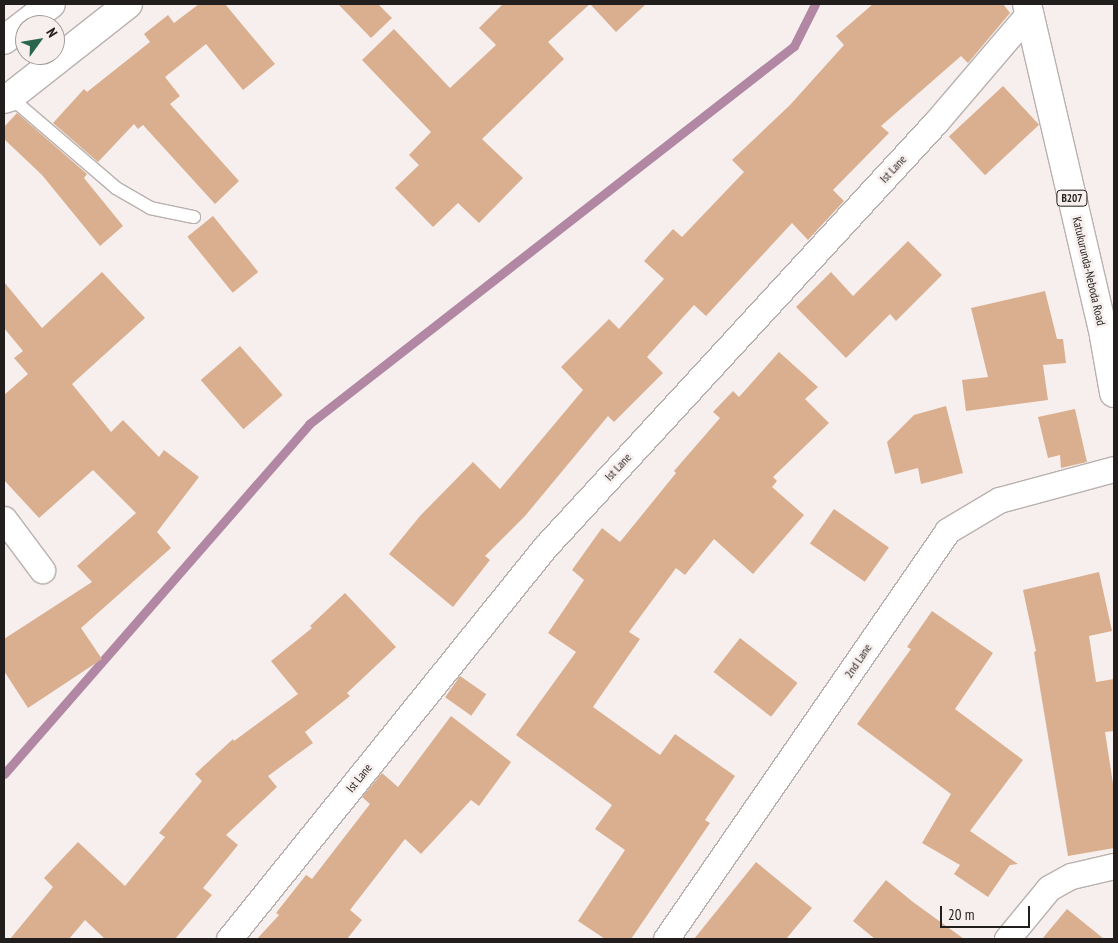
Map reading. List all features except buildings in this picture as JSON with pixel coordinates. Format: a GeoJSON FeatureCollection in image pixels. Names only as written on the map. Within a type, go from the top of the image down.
{"type":"FeatureCollection","features":[{"type":"Feature","properties":{"kind":"main road"},"geometry":{"type":"LineString","coordinates":[[4,40],[51,4]]}},
{"type":"Feature","properties":{"kind":"main road"},"geometry":{"type":"LineString","coordinates":[[7,98],[128,4]]}},
{"type":"Feature","properties":{"kind":"main road","name":"Katukurunda-Neboda Road"},"geometry":{"type":"LineString","coordinates":[[1028,8],[1109,333],[1114,393]]}},
{"type":"Feature","properties":{"kind":"street","name":"Ist Lane"},"geometry":{"type":"LineString","coordinates":[[229,939],[545,547],[936,122],[1028,8]]}},
{"type":"Feature","properties":{"kind":"street","name":"2nd Lane"},"geometry":{"type":"LineString","coordinates":[[666,939],[947,531],[999,500],[1114,469]]}},
{"type":"Feature","properties":{"kind":"street"},"geometry":{"type":"LineString","coordinates":[[4,519],[42,570]]}},
{"type":"Feature","properties":{"kind":"street"},"geometry":{"type":"LineString","coordinates":[[1007,939],[1049,888],[1071,876],[1114,866]]}},
{"type":"Feature","properties":{"kind":"lane"},"geometry":{"type":"LineString","coordinates":[[7,98],[116,188],[150,208],[194,217]]}},
{"type":"Feature","properties":{"kind":"waterway"},"geometry":{"type":"LineString","coordinates":[[4,774],[309,424],[794,46],[815,4]]}}]}
